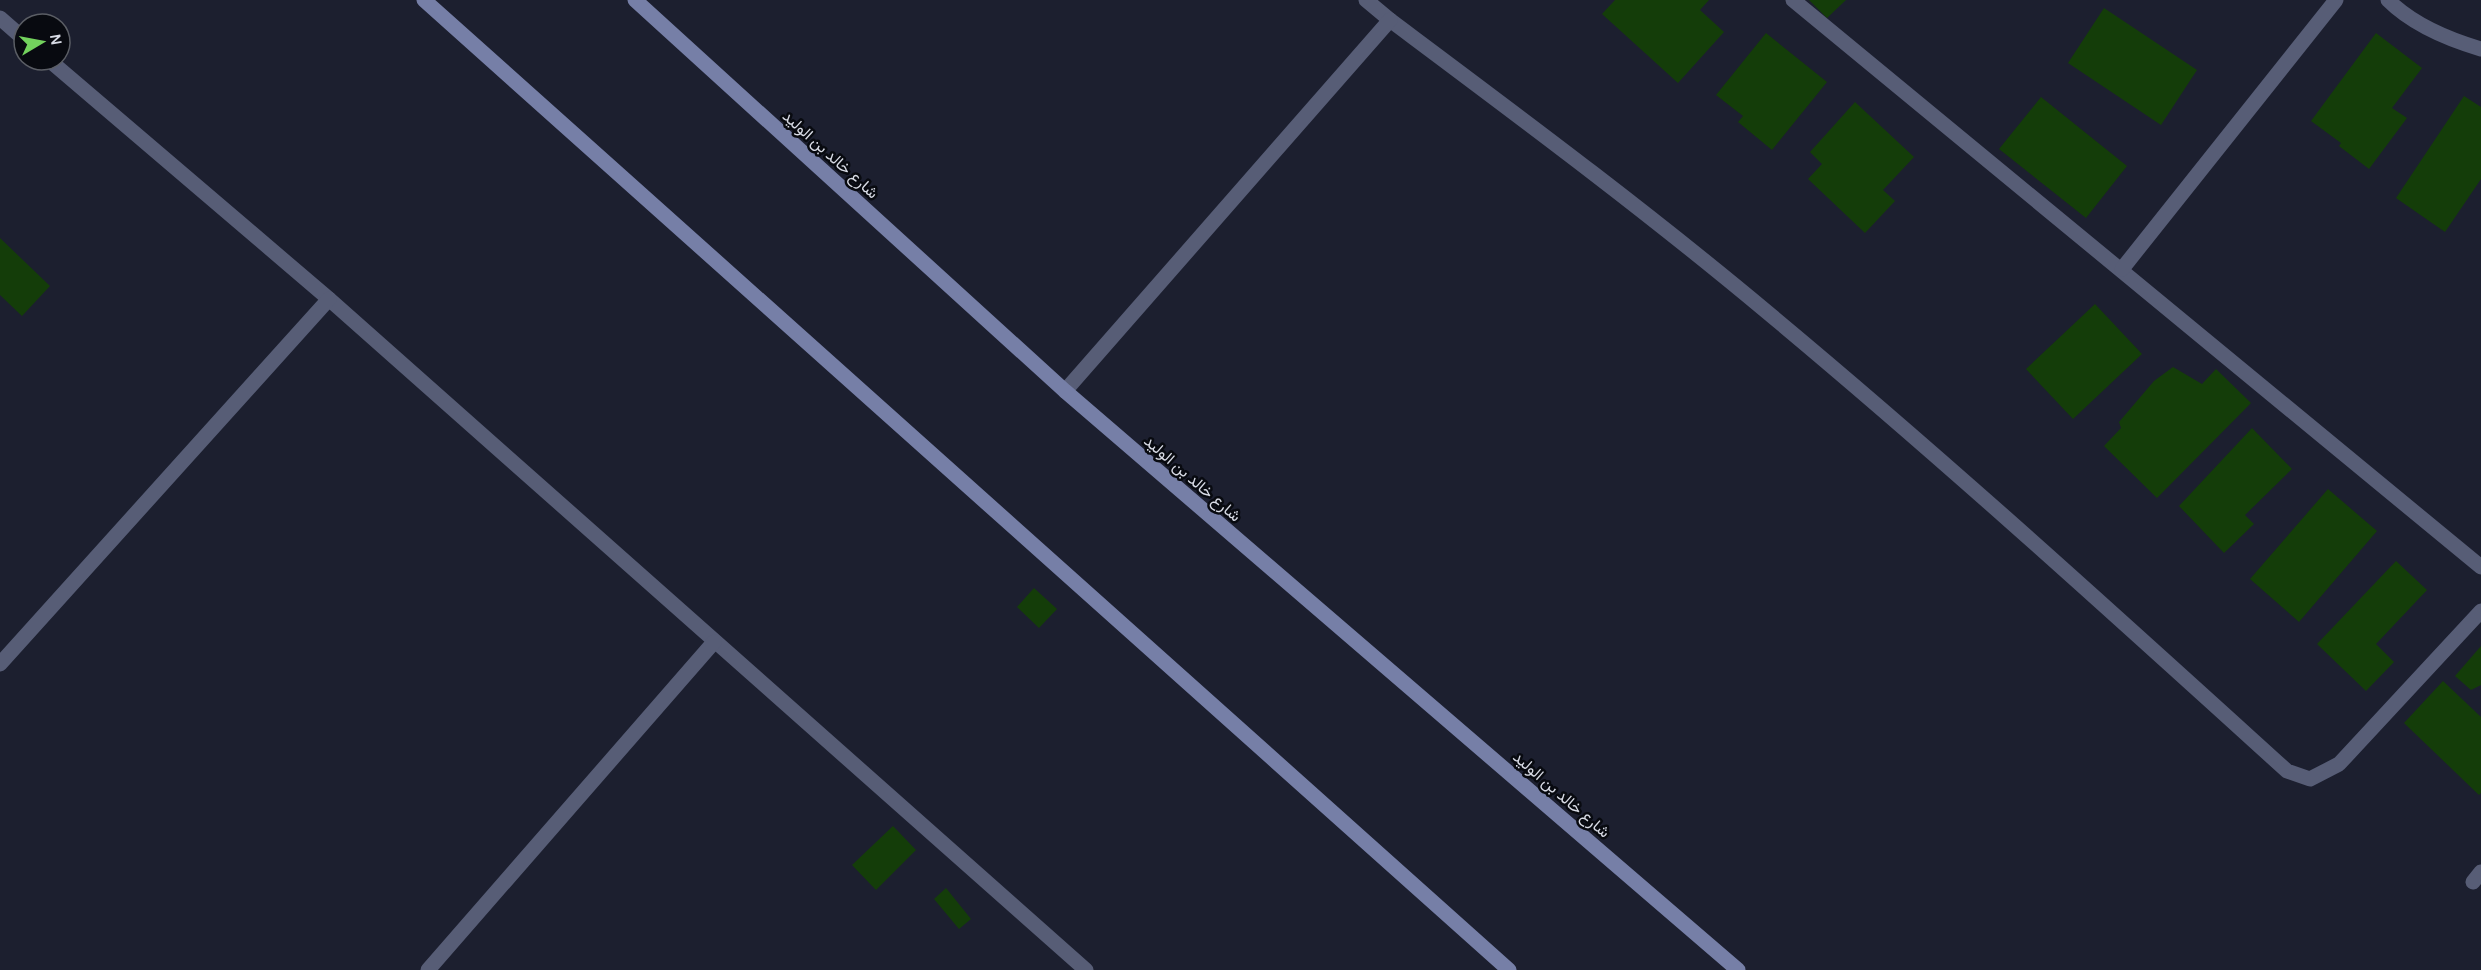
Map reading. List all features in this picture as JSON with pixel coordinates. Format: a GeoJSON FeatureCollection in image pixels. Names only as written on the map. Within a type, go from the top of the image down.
{"type":"FeatureCollection","features":[{"type":"Feature","properties":{"kind":"main road"},"geometry":{"type":"LineString","coordinates":[[424,0],[1509,970]]}},
{"type":"Feature","properties":{"kind":"main road","name":"شارع خالد بن الوليد"},"geometry":{"type":"LineString","coordinates":[[635,0],[1065,391],[1738,970]]}},
{"type":"Feature","properties":{"kind":"street"},"geometry":{"type":"LineString","coordinates":[[1366,0],[1597,175],[1774,318],[1944,461],[2287,771],[2310,779],[2339,765],[2481,611]]}},
{"type":"Feature","properties":{"kind":"street"},"geometry":{"type":"LineString","coordinates":[[1793,0],[2481,567]]}},
{"type":"Feature","properties":{"kind":"street"},"geometry":{"type":"LineString","coordinates":[[2122,270],[2336,0]]}},
{"type":"Feature","properties":{"kind":"street"},"geometry":{"type":"LineString","coordinates":[[2388,0],[2399,11],[2448,40],[2481,49]]}},
{"type":"Feature","properties":{"kind":"street"},"geometry":{"type":"LineString","coordinates":[[0,18],[12,28]]}},
{"type":"Feature","properties":{"kind":"street"},"geometry":{"type":"LineString","coordinates":[[1065,391],[1390,20]]}},
{"type":"Feature","properties":{"kind":"street"},"geometry":{"type":"LineString","coordinates":[[63,72],[329,299],[1086,970]]}},
{"type":"Feature","properties":{"kind":"street"},"geometry":{"type":"LineString","coordinates":[[0,664],[329,299]]}},
{"type":"Feature","properties":{"kind":"street"},"geometry":{"type":"LineString","coordinates":[[428,970],[714,642]]}},
{"type":"Feature","properties":{"kind":"building"},"geometry":{"type":"Polygon","coordinates":[[[1615,0],[1709,0],[1700,10],[1724,32],[1678,83],[1602,14],[1615,0]]]}},
{"type":"Feature","properties":{"kind":"building"},"geometry":{"type":"Polygon","coordinates":[[[1809,0],[1846,0],[1827,18],[1809,0]]]}},
{"type":"Feature","properties":{"kind":"building"},"geometry":{"type":"Polygon","coordinates":[[[2104,8],[2197,70],[2161,125],[2068,63],[2104,8]]]}},
{"type":"Feature","properties":{"kind":"building"},"geometry":{"type":"Polygon","coordinates":[[[1766,33],[1827,82],[1772,150],[1738,122],[1743,116],[1716,95],[1766,33]]]}},
{"type":"Feature","properties":{"kind":"building"},"geometry":{"type":"Polygon","coordinates":[[[2376,33],[2422,68],[2392,108],[2407,118],[2369,169],[2339,146],[2341,143],[2311,121],[2376,33]]]}},
{"type":"Feature","properties":{"kind":"building"},"geometry":{"type":"Polygon","coordinates":[[[2464,96],[2481,107],[2481,179],[2445,232],[2396,198],[2464,96]]]}},
{"type":"Feature","properties":{"kind":"building"},"geometry":{"type":"Polygon","coordinates":[[[2041,97],[2127,166],[2086,218],[1999,149],[2041,97]]]}},
{"type":"Feature","properties":{"kind":"building"},"geometry":{"type":"Polygon","coordinates":[[[1855,102],[1914,157],[1883,190],[1895,201],[1865,233],[1808,179],[1822,164],[1810,152],[1855,102]]]}},
{"type":"Feature","properties":{"kind":"building"},"geometry":{"type":"Polygon","coordinates":[[[0,238],[50,286],[22,316],[0,295],[0,238]]]}},
{"type":"Feature","properties":{"kind":"building"},"geometry":{"type":"Polygon","coordinates":[[[2095,304],[2142,354],[2073,419],[2026,369],[2095,304]]]}},
{"type":"Feature","properties":{"kind":"building"},"geometry":{"type":"Polygon","coordinates":[[[2173,367],[2202,384],[2216,369],[2251,403],[2157,498],[2104,446],[2121,428],[2119,422],[2154,381],[2173,367]]]}},
{"type":"Feature","properties":{"kind":"building"},"geometry":{"type":"Polygon","coordinates":[[[2252,428],[2292,469],[2245,515],[2254,524],[2224,553],[2179,506],[2252,428]]]}},
{"type":"Feature","properties":{"kind":"building"},"geometry":{"type":"Polygon","coordinates":[[[2328,489],[2377,531],[2299,622],[2250,579],[2328,489]]]}},
{"type":"Feature","properties":{"kind":"building"},"geometry":{"type":"Polygon","coordinates":[[[2396,561],[2427,590],[2376,644],[2394,662],[2366,691],[2317,644],[2396,561]]]}},
{"type":"Feature","properties":{"kind":"building"},"geometry":{"type":"Polygon","coordinates":[[[1034,588],[1057,609],[1039,628],[1017,607],[1034,588]]]}},
{"type":"Feature","properties":{"kind":"building"},"geometry":{"type":"Polygon","coordinates":[[[2481,646],[2481,685],[2471,690],[2455,676],[2481,646]]]}},
{"type":"Feature","properties":{"kind":"building"},"geometry":{"type":"Polygon","coordinates":[[[2443,681],[2481,717],[2481,793],[2479,795],[2404,723],[2443,681]]]}},
{"type":"Feature","properties":{"kind":"building"},"geometry":{"type":"Polygon","coordinates":[[[893,826],[916,850],[876,890],[852,865],[893,826]]]}},
{"type":"Feature","properties":{"kind":"building"},"geometry":{"type":"Polygon","coordinates":[[[946,888],[971,919],[959,929],[934,899],[946,888]]]}}]}
